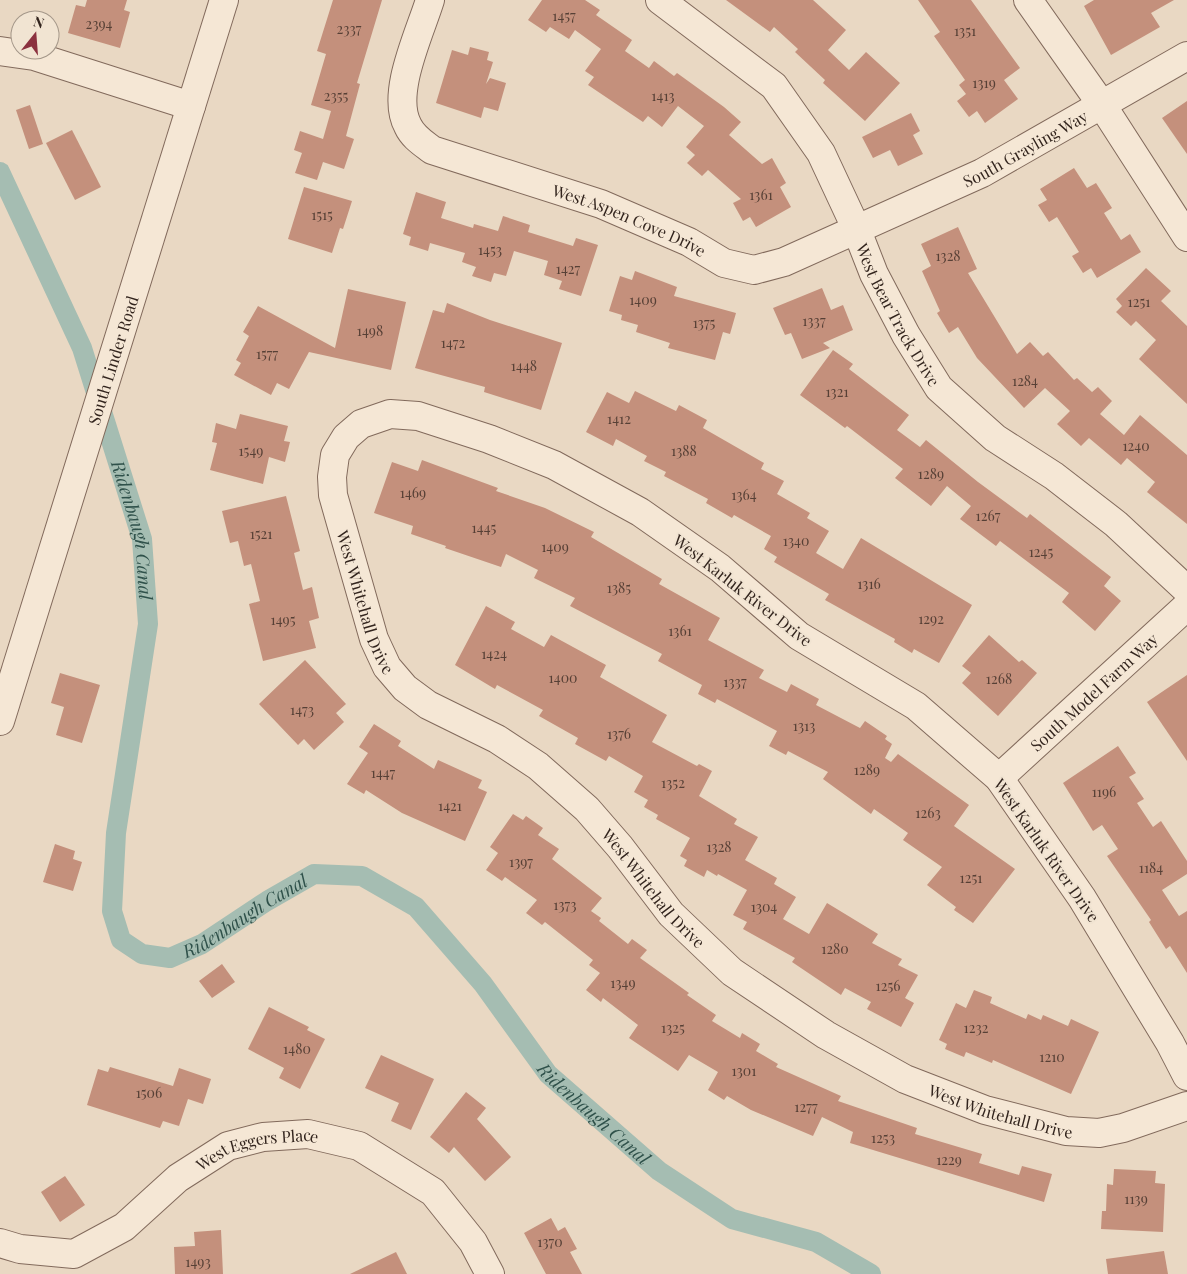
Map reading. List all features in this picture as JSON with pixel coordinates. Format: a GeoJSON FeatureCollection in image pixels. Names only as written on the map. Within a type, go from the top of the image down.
{"type":"FeatureCollection","features":[{"type":"Feature","properties":{"kind":"street","name":"South Linder Road"},"geometry":{"type":"LineString","coordinates":[[0,721],[224,0]]}},
{"type":"Feature","properties":{"kind":"street","name":"West Aspen Cove Drive"},"geometry":{"type":"LineString","coordinates":[[430,0],[403,87],[402,107],[407,126],[418,140],[432,150],[601,204],[682,239],[724,263],[754,270],[784,262],[856,228]]}},
{"type":"Feature","properties":{"kind":"street","name":"West Bear Track Drive"},"geometry":{"type":"LineString","coordinates":[[660,0],[774,86],[820,153],[856,228],[874,274],[906,335],[939,388],[995,438],[1054,476],[1116,524],[1187,590]]}},
{"type":"Feature","properties":{"kind":"street"},"geometry":{"type":"LineString","coordinates":[[1028,0],[1102,105],[1187,237]]}},
{"type":"Feature","properties":{"kind":"street"},"geometry":{"type":"LineString","coordinates":[[0,52],[34,56],[189,115]]}},
{"type":"Feature","properties":{"kind":"street","name":"South Grayling Way"},"geometry":{"type":"LineString","coordinates":[[856,228],[982,173],[1187,56]]}},
{"type":"Feature","properties":{"kind":"street"},"geometry":{"type":"LineString","coordinates":[[0,62],[189,115]]}},
{"type":"Feature","properties":{"kind":"street","name":"West Karluk River Drive"},"geometry":{"type":"LineString","coordinates":[[361,424],[390,414],[418,416],[489,439],[554,465],[640,512],[720,568],[799,636],[916,706],[999,778],[1082,898],[1170,1043],[1187,1076]]}},
{"type":"Feature","properties":{"kind":"street","name":"West Whitehall Drive"},"geometry":{"type":"LineString","coordinates":[[361,424],[346,438],[335,455],[332,476],[333,495],[374,640],[387,667],[405,688],[428,705],[464,721],[538,766],[587,809],[620,847],[671,914],[732,972],[826,1035],[905,1079],[986,1110],[1066,1131],[1099,1133],[1123,1128],[1187,1106]]}},
{"type":"Feature","properties":{"kind":"street","name":"South Model Farm Way"},"geometry":{"type":"LineString","coordinates":[[999,778],[1187,606]]}},
{"type":"Feature","properties":{"kind":"street","name":"West Eggers Place"},"geometry":{"type":"LineString","coordinates":[[0,1243],[20,1249],[74,1254],[124,1227],[178,1178],[228,1146],[263,1137],[308,1134],[358,1146],[433,1192],[473,1242],[490,1274]]}},
{"type":"Feature","properties":{"kind":"building"},"geometry":{"type":"Polygon","coordinates":[[[87,0],[127,0],[124,10],[130,12],[120,48],[68,33],[76,5],[85,7],[87,0]]]}},
{"type":"Feature","properties":{"kind":"building"},"geometry":{"type":"Polygon","coordinates":[[[333,0],[382,0],[357,83],[360,84],[346,136],[354,139],[344,169],[323,162],[317,180],[295,173],[302,153],[294,150],[300,131],[323,139],[331,111],[311,105],[326,54],[317,51],[333,0]]]}},
{"type":"Feature","properties":{"kind":"building"},"geometry":{"type":"Polygon","coordinates":[[[542,0],[585,0],[600,10],[596,15],[632,40],[625,51],[649,68],[654,61],[674,76],[677,73],[724,107],[741,122],[729,135],[762,164],[772,158],[786,183],[780,187],[791,207],[756,227],[750,217],[743,221],[733,203],[741,199],[708,170],[702,176],[687,163],[695,155],[686,147],[704,126],[678,106],[662,127],[648,116],[643,122],[588,85],[594,77],[585,71],[601,49],[575,30],[569,39],[550,27],[546,32],[528,20],[542,0]]]}},
{"type":"Feature","properties":{"kind":"building"},"geometry":{"type":"Polygon","coordinates":[[[726,0],[813,0],[846,30],[828,50],[849,70],[866,52],[900,83],[865,121],[823,83],[825,80],[795,52],[798,49],[774,27],[770,32],[726,0]]]}},
{"type":"Feature","properties":{"kind":"building"},"geometry":{"type":"Polygon","coordinates":[[[918,0],[971,0],[1020,68],[1004,80],[1018,99],[985,123],[977,111],[969,117],[957,101],[966,94],[959,85],[965,80],[934,36],[940,32],[918,0]]]}},
{"type":"Feature","properties":{"kind":"building"},"geometry":{"type":"Polygon","coordinates":[[[1094,0],[1174,0],[1151,13],[1160,27],[1111,55],[1084,6],[1094,0]]]}},
{"type":"Feature","properties":{"kind":"building"},"geometry":{"type":"Polygon","coordinates":[[[470,47],[489,52],[487,60],[493,62],[486,84],[490,78],[506,83],[498,111],[484,107],[481,118],[436,103],[452,50],[468,55],[470,47]]]}},
{"type":"Feature","properties":{"kind":"building"},"geometry":{"type":"Polygon","coordinates":[[[1187,101],[1187,154],[1162,118],[1187,101]]]}},
{"type":"Feature","properties":{"kind":"building"},"geometry":{"type":"Polygon","coordinates":[[[30,105],[43,144],[29,149],[16,110],[30,105]]]}},
{"type":"Feature","properties":{"kind":"building"},"geometry":{"type":"Polygon","coordinates":[[[911,113],[920,131],[913,135],[923,154],[898,166],[890,150],[873,158],[862,137],[911,113]]]}},
{"type":"Feature","properties":{"kind":"building"},"geometry":{"type":"Polygon","coordinates":[[[72,130],[101,187],[75,200],[46,143],[72,130]]]}},
{"type":"Feature","properties":{"kind":"building"},"geometry":{"type":"Polygon","coordinates":[[[1074,168],[1087,188],[1096,183],[1112,208],[1104,213],[1121,240],[1130,234],[1141,252],[1097,278],[1091,268],[1083,273],[1072,256],[1079,252],[1057,217],[1049,222],[1038,205],[1047,200],[1040,189],[1074,168]]]}},
{"type":"Feature","properties":{"kind":"building"},"geometry":{"type":"Polygon","coordinates":[[[304,187],[352,201],[343,229],[340,228],[332,253],[288,239],[304,187]]]}},
{"type":"Feature","properties":{"kind":"building"},"geometry":{"type":"Polygon","coordinates":[[[416,192],[446,202],[441,218],[473,228],[474,224],[498,231],[503,216],[530,225],[528,232],[573,246],[576,238],[598,245],[581,296],[559,289],[562,281],[544,275],[548,261],[514,251],[506,276],[494,273],[491,282],[472,276],[476,267],[462,262],[465,253],[430,243],[428,251],[409,245],[411,237],[403,234],[416,192]]]}},
{"type":"Feature","properties":{"kind":"building"},"geometry":{"type":"Polygon","coordinates":[[[958,227],[977,269],[968,273],[1017,354],[1030,342],[1043,356],[1048,352],[1074,380],[1077,378],[1092,392],[1098,387],[1112,401],[1100,414],[1124,435],[1140,415],[1187,455],[1187,524],[1147,492],[1155,482],[1127,458],[1121,465],[1089,438],[1081,446],[1057,424],[1070,411],[1045,388],[1024,408],[977,358],[958,327],[949,333],[937,313],[940,311],[922,271],[931,266],[921,244],[958,227]]]}},
{"type":"Feature","properties":{"kind":"building"},"geometry":{"type":"Polygon","coordinates":[[[1146,268],[1171,291],[1161,301],[1187,326],[1187,404],[1139,359],[1156,340],[1136,321],[1131,326],[1116,312],[1122,306],[1116,299],[1146,268]]]}},
{"type":"Feature","properties":{"kind":"building"},"geometry":{"type":"Polygon","coordinates":[[[635,271],[677,287],[674,296],[736,313],[730,334],[723,332],[715,360],[668,348],[670,343],[636,332],[638,325],[621,320],[622,315],[609,311],[620,276],[632,280],[635,271]]]}},
{"type":"Feature","properties":{"kind":"building"},"geometry":{"type":"Polygon","coordinates":[[[822,288],[831,310],[843,305],[853,330],[823,343],[830,348],[802,359],[791,333],[785,335],[773,308],[822,288]]]}},
{"type":"Feature","properties":{"kind":"building"},"geometry":{"type":"Polygon","coordinates":[[[348,289],[406,302],[391,370],[309,352],[289,389],[277,383],[271,395],[234,375],[241,363],[236,360],[249,336],[243,332],[258,306],[335,348],[348,289]]]}},
{"type":"Feature","properties":{"kind":"building"},"geometry":{"type":"Polygon","coordinates":[[[447,303],[490,320],[562,343],[541,410],[484,392],[485,387],[415,368],[433,310],[444,313],[447,303]]]}},
{"type":"Feature","properties":{"kind":"building"},"geometry":{"type":"Polygon","coordinates":[[[833,350],[853,364],[849,369],[909,415],[897,430],[920,447],[926,440],[978,482],[1027,518],[1030,514],[1111,577],[1104,586],[1121,601],[1095,631],[1062,602],[1069,593],[1000,541],[996,546],[960,519],[971,506],[947,486],[931,506],[895,478],[903,469],[847,426],[845,428],[800,395],[833,350]]]}},
{"type":"Feature","properties":{"kind":"building"},"geometry":{"type":"Polygon","coordinates":[[[635,391],[676,411],[679,405],[707,420],[703,428],[764,463],[761,469],[784,481],[777,494],[810,513],[807,518],[829,531],[816,553],[843,569],[861,538],[972,605],[939,663],[914,649],[912,653],[894,642],[895,639],[825,600],[829,594],[774,562],[777,557],[764,549],[771,536],[734,515],[732,518],[706,503],[708,499],[664,476],[666,472],[644,461],[647,456],[616,439],[613,446],[586,432],[607,392],[629,403],[635,391]]]}},
{"type":"Feature","properties":{"kind":"building"},"geometry":{"type":"Polygon","coordinates":[[[240,414],[288,426],[284,441],[290,442],[285,462],[269,457],[263,484],[210,470],[217,443],[212,442],[216,423],[236,429],[240,414]]]}},
{"type":"Feature","properties":{"kind":"building"},"geometry":{"type":"Polygon","coordinates":[[[422,460],[498,488],[496,491],[545,508],[594,532],[591,537],[662,579],[659,584],[720,618],[708,640],[764,670],[759,678],[787,692],[791,684],[819,699],[816,705],[860,728],[865,721],[887,736],[885,739],[892,744],[885,758],[891,762],[898,754],[969,805],[954,826],[1015,869],[973,923],[954,910],[956,907],[927,885],[942,867],[903,840],[908,833],[874,809],[871,814],[823,779],[828,772],[788,751],[786,755],[769,746],[777,731],[717,699],[715,703],[698,694],[702,685],[658,661],[662,654],[570,606],[575,598],[534,578],[538,570],[506,554],[501,567],[445,548],[446,546],[411,534],[413,526],[374,513],[392,462],[418,471],[422,460]]]}},
{"type":"Feature","properties":{"kind":"building"},"geometry":{"type":"Polygon","coordinates":[[[286,496],[300,551],[294,553],[303,590],[312,587],[319,618],[309,621],[316,648],[263,661],[249,604],[260,601],[251,564],[244,566],[238,541],[230,543],[222,511],[286,496]]]}},
{"type":"Feature","properties":{"kind":"building"},"geometry":{"type":"Polygon","coordinates":[[[486,606],[515,622],[511,629],[544,647],[551,635],[606,665],[600,677],[667,715],[652,742],[697,766],[699,764],[712,771],[699,796],[737,819],[734,824],[758,837],[745,860],[777,878],[774,884],[796,897],[783,919],[809,934],[827,903],[878,934],[872,943],[902,959],[898,965],[918,975],[905,998],[914,1003],[901,1027],[867,1009],[871,1002],[845,988],[841,995],[792,962],[795,958],[743,929],[747,922],[733,915],[747,890],[718,874],[717,876],[707,870],[704,877],[684,866],[687,860],[680,856],[690,838],[656,819],[658,815],[644,807],[648,800],[634,792],[643,776],[609,756],[606,761],[575,744],[578,738],[539,716],[543,710],[497,685],[495,689],[455,665],[486,606]]]}},
{"type":"Feature","properties":{"kind":"building"},"geometry":{"type":"Polygon","coordinates":[[[989,635],[1019,662],[1022,660],[1037,673],[998,716],[962,683],[971,673],[962,666],[989,635]]]}},
{"type":"Feature","properties":{"kind":"building"},"geometry":{"type":"Polygon","coordinates":[[[305,660],[346,704],[336,713],[344,722],[314,750],[304,739],[298,745],[259,704],[305,660]]]}},
{"type":"Feature","properties":{"kind":"building"},"geometry":{"type":"Polygon","coordinates":[[[60,673],[100,685],[82,743],[56,735],[64,707],[51,703],[60,673]]]}},
{"type":"Feature","properties":{"kind":"building"},"geometry":{"type":"Polygon","coordinates":[[[1187,675],[1187,761],[1147,702],[1187,675]]]}},
{"type":"Feature","properties":{"kind":"building"},"geometry":{"type":"Polygon","coordinates":[[[374,724],[401,741],[398,746],[434,769],[438,760],[482,780],[478,788],[487,792],[465,841],[402,813],[366,790],[364,794],[347,784],[368,753],[359,747],[374,724]]]}},
{"type":"Feature","properties":{"kind":"building"},"geometry":{"type":"Polygon","coordinates":[[[1118,746],[1136,773],[1129,777],[1144,799],[1137,803],[1153,827],[1161,821],[1187,861],[1187,874],[1162,890],[1179,916],[1187,911],[1187,973],[1170,946],[1166,949],[1149,922],[1151,920],[1107,856],[1118,849],[1102,825],[1093,831],[1063,783],[1118,746]]]}},
{"type":"Feature","properties":{"kind":"building"},"geometry":{"type":"Polygon","coordinates":[[[513,814],[523,820],[526,816],[543,828],[538,835],[559,849],[552,859],[602,898],[591,911],[601,918],[599,921],[628,944],[632,939],[647,950],[640,958],[716,1015],[712,1021],[740,1038],[742,1033],[760,1044],[756,1051],[778,1064],[776,1067],[841,1096],[838,1101],[917,1128],[915,1134],[982,1154],[979,1163],[1019,1175],[1022,1166],[1052,1174],[1044,1202],[850,1143],[853,1132],[822,1117],[813,1136],[751,1110],[727,1096],[724,1100],[708,1090],[718,1072],[689,1055],[678,1071],[629,1038],[638,1025],[603,998],[601,1002],[586,990],[600,973],[589,965],[593,960],[545,922],[542,925],[526,913],[537,900],[505,877],[502,881],[486,870],[498,853],[490,847],[513,814]]]}},
{"type":"Feature","properties":{"kind":"building"},"geometry":{"type":"Polygon","coordinates":[[[55,844],[75,851],[73,859],[82,862],[73,891],[43,882],[55,844]]]}},
{"type":"Feature","properties":{"kind":"building"},"geometry":{"type":"Polygon","coordinates":[[[222,964],[235,982],[212,998],[199,981],[222,964]]]}},
{"type":"Feature","properties":{"kind":"building"},"geometry":{"type":"Polygon","coordinates":[[[974,990],[992,997],[990,1003],[1026,1019],[1028,1014],[1041,1020],[1043,1015],[1068,1026],[1071,1019],[1099,1032],[1071,1094],[993,1060],[992,1063],[966,1052],[964,1057],[945,1049],[947,1044],[939,1040],[956,1003],[966,1008],[974,990]]]}},
{"type":"Feature","properties":{"kind":"building"},"geometry":{"type":"Polygon","coordinates":[[[269,1007],[309,1027],[307,1030],[325,1039],[300,1089],[279,1078],[284,1068],[248,1049],[269,1007]]]}},
{"type":"Feature","properties":{"kind":"building"},"geometry":{"type":"Polygon","coordinates":[[[381,1055],[434,1079],[411,1130],[391,1121],[399,1103],[365,1088],[381,1055]]]}},
{"type":"Feature","properties":{"kind":"building"},"geometry":{"type":"Polygon","coordinates":[[[110,1067],[173,1086],[179,1068],[211,1079],[203,1104],[188,1099],[179,1126],[163,1121],[160,1128],[87,1105],[98,1069],[108,1072],[110,1067]]]}},
{"type":"Feature","properties":{"kind":"building"},"geometry":{"type":"Polygon","coordinates":[[[466,1092],[486,1108],[477,1119],[511,1157],[485,1181],[454,1147],[449,1153],[430,1137],[466,1092]]]}},
{"type":"Feature","properties":{"kind":"building"},"geometry":{"type":"Polygon","coordinates":[[[1114,1169],[1156,1171],[1155,1183],[1165,1184],[1163,1232],[1101,1229],[1102,1211],[1106,1211],[1107,1184],[1113,1185],[1114,1169]]]}},
{"type":"Feature","properties":{"kind":"building"},"geometry":{"type":"Polygon","coordinates":[[[65,1176],[85,1205],[60,1222],[41,1192],[65,1176]]]}},
{"type":"Feature","properties":{"kind":"building"},"geometry":{"type":"Polygon","coordinates":[[[551,1218],[558,1231],[565,1227],[577,1249],[570,1252],[582,1274],[546,1274],[524,1233],[551,1218]]]}},
{"type":"Feature","properties":{"kind":"building"},"geometry":{"type":"Polygon","coordinates":[[[221,1230],[223,1274],[175,1274],[174,1247],[195,1246],[194,1232],[221,1230]]]}},
{"type":"Feature","properties":{"kind":"building"},"geometry":{"type":"Polygon","coordinates":[[[1164,1251],[1168,1274],[1108,1274],[1106,1259],[1164,1251]]]}},
{"type":"Feature","properties":{"kind":"building"},"geometry":{"type":"Polygon","coordinates":[[[396,1252],[407,1274],[350,1274],[396,1252]]]}},
{"type":"Feature","properties":{"kind":"waterway","name":"Ridenbaugh Canal"},"geometry":{"type":"LineString","coordinates":[[0,172],[82,348],[142,539],[148,624],[116,833],[112,911],[121,940],[142,954],[170,958],[202,944],[267,901],[314,874],[362,876],[416,907],[483,984],[548,1074],[659,1171],[732,1219],[816,1242],[871,1274]]}}]}
